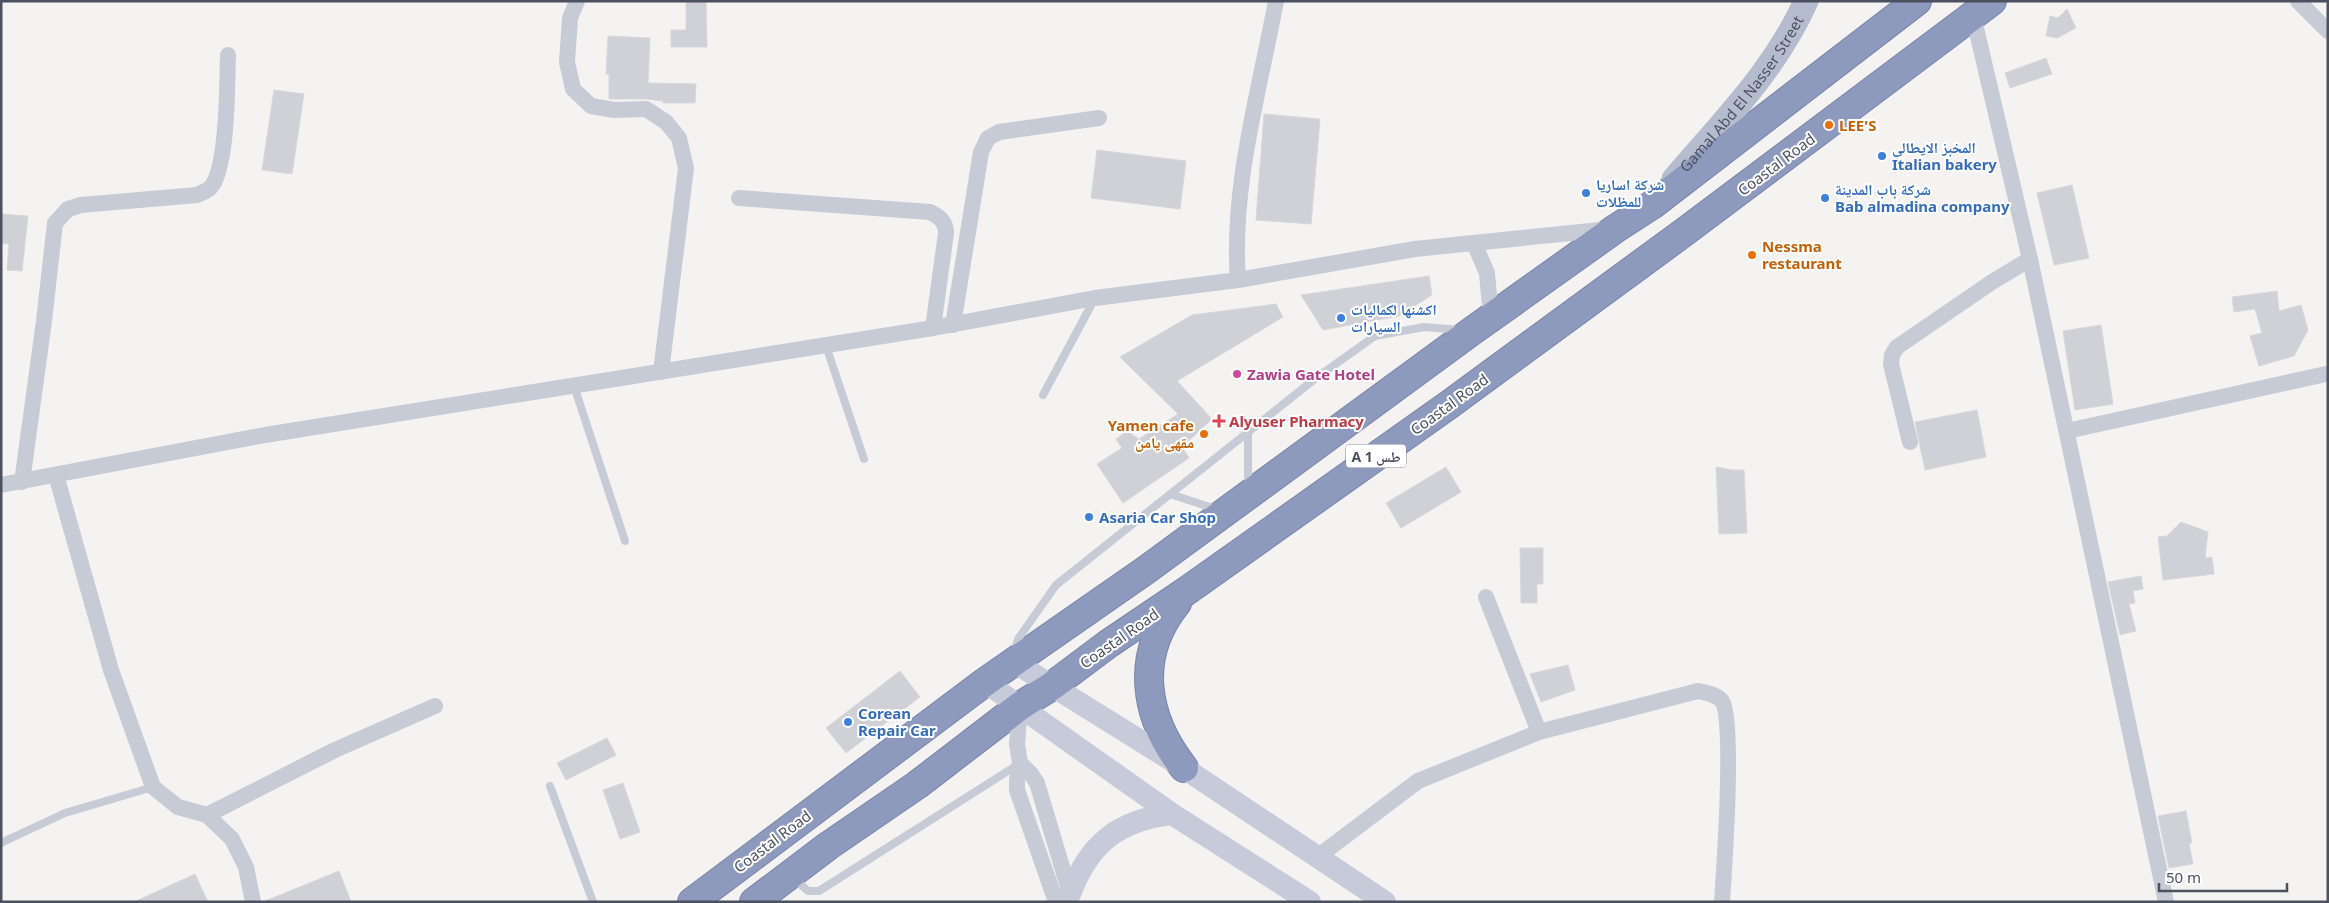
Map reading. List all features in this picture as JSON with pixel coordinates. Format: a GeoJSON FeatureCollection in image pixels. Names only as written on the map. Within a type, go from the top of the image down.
{"type":"FeatureCollection","features":[{"type":"Feature","properties":{"kind":"highway","name":"Coastal Road"},"geometry":{"type":"LineString","coordinates":[[692,902],[985,682],[1225,512],[1615,229],[1652,205],[1917,1]]}},
{"type":"Feature","properties":{"kind":"highway","name":"Coastal Road"},"geometry":{"type":"LineString","coordinates":[[754,902],[828,846],[917,785],[1020,706],[1052,686],[1108,644],[1186,592],[1450,404],[1684,233],[1983,8]]}},
{"type":"Feature","properties":{"kind":"highway"},"geometry":{"type":"LineString","coordinates":[[1184,768],[1169,749],[1158,728],[1151,704],[1149,680],[1152,656],[1159,632],[1170,611],[1186,592]]}},
{"type":"Feature","properties":{"kind":"main road","name":"Gamal Abd El Nasser Street"},"geometry":{"type":"LineString","coordinates":[[1652,205],[1767,67],[1794,25],[1806,1]]}},
{"type":"Feature","properties":{"kind":"main road"},"geometry":{"type":"LineString","coordinates":[[1014,662],[1184,768],[1316,858],[1385,902]]}},
{"type":"Feature","properties":{"kind":"main road"},"geometry":{"type":"LineString","coordinates":[[985,682],[1172,814],[1310,902]]}},
{"type":"Feature","properties":{"kind":"main road"},"geometry":{"type":"LineString","coordinates":[[1066,899],[1082,867],[1100,843],[1116,831],[1133,822],[1152,816],[1172,814]]}},
{"type":"Feature","properties":{"kind":"street"},"geometry":{"type":"LineString","coordinates":[[577,1],[570,18],[567,62],[573,89],[591,106],[614,110],[646,109],[666,122],[679,138],[686,168],[661,372]]}},
{"type":"Feature","properties":{"kind":"street"},"geometry":{"type":"LineString","coordinates":[[1238,280],[1236,250],[1238,207],[1276,1]]}},
{"type":"Feature","properties":{"kind":"street"},"geometry":{"type":"LineString","coordinates":[[2298,1],[2328,31]]}},
{"type":"Feature","properties":{"kind":"street"},"geometry":{"type":"LineString","coordinates":[[1983,8],[2030,259],[2166,902]]}},
{"type":"Feature","properties":{"kind":"street"},"geometry":{"type":"LineString","coordinates":[[22,482],[55,223],[68,209],[81,206],[197,195],[210,189],[217,178],[222,158],[228,55]]}},
{"type":"Feature","properties":{"kind":"street"},"geometry":{"type":"LineString","coordinates":[[953,324],[981,152],[988,138],[998,132],[1099,118]]}},
{"type":"Feature","properties":{"kind":"street"},"geometry":{"type":"LineString","coordinates":[[739,198],[930,212],[938,216],[946,227],[946,233],[933,328]]}},
{"type":"Feature","properties":{"kind":"street"},"geometry":{"type":"LineString","coordinates":[[1,485],[265,435],[826,346],[1095,298],[1238,280],[1414,250],[1615,229]]}},
{"type":"Feature","properties":{"kind":"street"},"geometry":{"type":"LineString","coordinates":[[1474,243],[1487,273],[1481,325]]}},
{"type":"Feature","properties":{"kind":"street"},"geometry":{"type":"LineString","coordinates":[[1910,442],[1891,364],[1892,354],[1897,347],[1992,282],[2030,259]]}},
{"type":"Feature","properties":{"kind":"street"},"geometry":{"type":"LineString","coordinates":[[2067,431],[2326,374]]}},
{"type":"Feature","properties":{"kind":"street"},"geometry":{"type":"LineString","coordinates":[[56,475],[111,670],[153,787],[178,806],[207,815],[232,839],[246,867],[253,902]]}},
{"type":"Feature","properties":{"kind":"street"},"geometry":{"type":"LineString","coordinates":[[1486,596],[1539,732]]}},
{"type":"Feature","properties":{"kind":"street"},"geometry":{"type":"LineString","coordinates":[[1316,858],[1418,781],[1539,732],[1698,691],[1714,694],[1723,702],[1727,715],[1728,778],[1722,902]]}},
{"type":"Feature","properties":{"kind":"street"},"geometry":{"type":"LineString","coordinates":[[207,815],[335,750],[435,706]]}},
{"type":"Feature","properties":{"kind":"street"},"geometry":{"type":"LineString","coordinates":[[1020,706],[1017,744],[1020,763],[1037,783],[1066,899]]}},
{"type":"Feature","properties":{"kind":"lane"},"geometry":{"type":"LineString","coordinates":[[1043,395],[1095,298]]}},
{"type":"Feature","properties":{"kind":"lane"},"geometry":{"type":"LineString","coordinates":[[1014,662],[1014,650],[1018,639],[1056,584],[1316,378],[1374,336],[1424,327],[1481,325]]}},
{"type":"Feature","properties":{"kind":"lane"},"geometry":{"type":"LineString","coordinates":[[826,346],[864,459]]}},
{"type":"Feature","properties":{"kind":"lane"},"geometry":{"type":"LineString","coordinates":[[574,386],[625,541]]}},
{"type":"Feature","properties":{"kind":"lane"},"geometry":{"type":"LineString","coordinates":[[1248,432],[1248,494]]}},
{"type":"Feature","properties":{"kind":"lane"},"geometry":{"type":"LineString","coordinates":[[1170,494],[1225,512]]}},
{"type":"Feature","properties":{"kind":"lane"},"geometry":{"type":"LineString","coordinates":[[790,875],[808,891],[819,891],[1020,763]]}},
{"type":"Feature","properties":{"kind":"lane"},"geometry":{"type":"LineString","coordinates":[[550,786],[593,902]]}},
{"type":"Feature","properties":{"kind":"lane"},"geometry":{"type":"LineString","coordinates":[[1,843],[65,813],[153,787]]}},
{"type":"Feature","properties":{"kind":"building"},"geometry":{"type":"Polygon","coordinates":[[[686,1],[706,1],[707,47],[671,47],[671,30],[686,30],[686,1]]]}},
{"type":"Feature","properties":{"kind":"building"},"geometry":{"type":"Polygon","coordinates":[[[2067,9],[2076,28],[2057,38],[2046,36],[2050,16],[2058,18],[2067,9]]]}},
{"type":"Feature","properties":{"kind":"building"},"geometry":{"type":"Polygon","coordinates":[[[608,36],[650,38],[648,83],[696,84],[695,103],[663,103],[663,101],[646,99],[609,99],[609,74],[606,74],[608,36]]]}},
{"type":"Feature","properties":{"kind":"building"},"geometry":{"type":"Polygon","coordinates":[[[2046,58],[2052,74],[2010,88],[2005,73],[2046,58]]]}},
{"type":"Feature","properties":{"kind":"building"},"geometry":{"type":"Polygon","coordinates":[[[274,90],[304,94],[292,174],[262,170],[274,90]]]}},
{"type":"Feature","properties":{"kind":"building"},"geometry":{"type":"Polygon","coordinates":[[[1264,114],[1320,119],[1311,224],[1256,220],[1264,114]]]}},
{"type":"Feature","properties":{"kind":"building"},"geometry":{"type":"Polygon","coordinates":[[[1097,150],[1186,161],[1180,209],[1091,198],[1097,150]]]}},
{"type":"Feature","properties":{"kind":"building"},"geometry":{"type":"Polygon","coordinates":[[[2072,185],[2089,258],[2054,265],[2037,193],[2072,185]]]}},
{"type":"Feature","properties":{"kind":"building"},"geometry":{"type":"Polygon","coordinates":[[[1,214],[28,216],[22,271],[7,270],[9,244],[1,243],[1,214]]]}},
{"type":"Feature","properties":{"kind":"building"},"geometry":{"type":"Polygon","coordinates":[[[1429,276],[1432,295],[1399,316],[1323,330],[1301,295],[1429,276]]]}},
{"type":"Feature","properties":{"kind":"building"},"geometry":{"type":"Polygon","coordinates":[[[2277,291],[2279,311],[2301,305],[2308,330],[2294,356],[2259,366],[2250,336],[2262,333],[2255,309],[2234,312],[2232,297],[2277,291]]]}},
{"type":"Feature","properties":{"kind":"building"},"geometry":{"type":"Polygon","coordinates":[[[1276,304],[1283,317],[1177,381],[1212,419],[1182,447],[1189,458],[1123,503],[1097,464],[1122,448],[1116,439],[1127,431],[1139,439],[1178,414],[1120,357],[1192,315],[1276,304]]]}},
{"type":"Feature","properties":{"kind":"building"},"geometry":{"type":"Polygon","coordinates":[[[2101,325],[2113,404],[2075,410],[2063,331],[2101,325]]]}},
{"type":"Feature","properties":{"kind":"building"},"geometry":{"type":"Polygon","coordinates":[[[1977,410],[1986,457],[1925,470],[1915,422],[1977,410]]]}},
{"type":"Feature","properties":{"kind":"building"},"geometry":{"type":"Polygon","coordinates":[[[1446,467],[1461,492],[1401,528],[1386,503],[1446,467]]]}},
{"type":"Feature","properties":{"kind":"building"},"geometry":{"type":"Polygon","coordinates":[[[1716,467],[1744,470],[1747,533],[1719,534],[1716,467]]]}},
{"type":"Feature","properties":{"kind":"building"},"geometry":{"type":"Polygon","coordinates":[[[2181,522],[2208,532],[2205,558],[2212,557],[2214,574],[2163,580],[2158,537],[2167,536],[2181,522]]]}},
{"type":"Feature","properties":{"kind":"building"},"geometry":{"type":"Polygon","coordinates":[[[1520,548],[1543,548],[1543,584],[1537,584],[1537,603],[1521,603],[1520,548]]]}},
{"type":"Feature","properties":{"kind":"building"},"geometry":{"type":"Polygon","coordinates":[[[2141,576],[2143,589],[2133,591],[2135,603],[2129,604],[2136,631],[2120,635],[2108,582],[2141,576]]]}},
{"type":"Feature","properties":{"kind":"building"},"geometry":{"type":"Polygon","coordinates":[[[1568,665],[1575,690],[1541,702],[1530,674],[1568,665]]]}},
{"type":"Feature","properties":{"kind":"building"},"geometry":{"type":"Polygon","coordinates":[[[900,671],[920,697],[846,753],[826,728],[900,671]]]}},
{"type":"Feature","properties":{"kind":"building"},"geometry":{"type":"Polygon","coordinates":[[[607,738],[616,755],[566,780],[557,763],[607,738]]]}},
{"type":"Feature","properties":{"kind":"building"},"geometry":{"type":"Polygon","coordinates":[[[623,783],[640,832],[620,839],[603,790],[623,783]]]}},
{"type":"Feature","properties":{"kind":"building"},"geometry":{"type":"Polygon","coordinates":[[[2186,811],[2192,843],[2189,843],[2193,864],[2169,868],[2158,816],[2186,811]]]}},
{"type":"Feature","properties":{"kind":"building"},"geometry":{"type":"Polygon","coordinates":[[[339,871],[351,902],[265,902],[265,901],[339,871]]]}},
{"type":"Feature","properties":{"kind":"building"},"geometry":{"type":"Polygon","coordinates":[[[195,874],[208,902],[134,902],[195,874]]]}},
{"type":"Feature","properties":{"kind":"place","name":"LEE'S"},"geometry":{"type":"Point","coordinates":[1829,125]}},
{"type":"Feature","properties":{"kind":"place","name":"المخبز الايطالي Italian bakery"},"geometry":{"type":"Point","coordinates":[1882,156]}},
{"type":"Feature","properties":{"kind":"place","name":"شركة اساريا للمظلات"},"geometry":{"type":"Point","coordinates":[1586,193]}},
{"type":"Feature","properties":{"kind":"place","name":"شركة باب المدينة Bab almadina company"},"geometry":{"type":"Point","coordinates":[1825,198]}},
{"type":"Feature","properties":{"kind":"place","name":"Nessma restaurant"},"geometry":{"type":"Point","coordinates":[1752,255]}},
{"type":"Feature","properties":{"kind":"place","name":"اكشنها لكماليات السيارات"},"geometry":{"type":"Point","coordinates":[1341,318]}},
{"type":"Feature","properties":{"kind":"place","name":"Zawia Gate Hotel"},"geometry":{"type":"Point","coordinates":[1237,374]}},
{"type":"Feature","properties":{"kind":"place","name":"Alyuser Pharmacy"},"geometry":{"type":"Point","coordinates":[1219,421]}},
{"type":"Feature","properties":{"kind":"place","name":"Yamen cafe مقهى يامن"},"geometry":{"type":"Point","coordinates":[1204,434]}},
{"type":"Feature","properties":{"kind":"place","name":"Asaria Car Shop"},"geometry":{"type":"Point","coordinates":[1089,517]}},
{"type":"Feature","properties":{"kind":"place","name":"Corean Repair Car"},"geometry":{"type":"Point","coordinates":[848,722]}}]}
